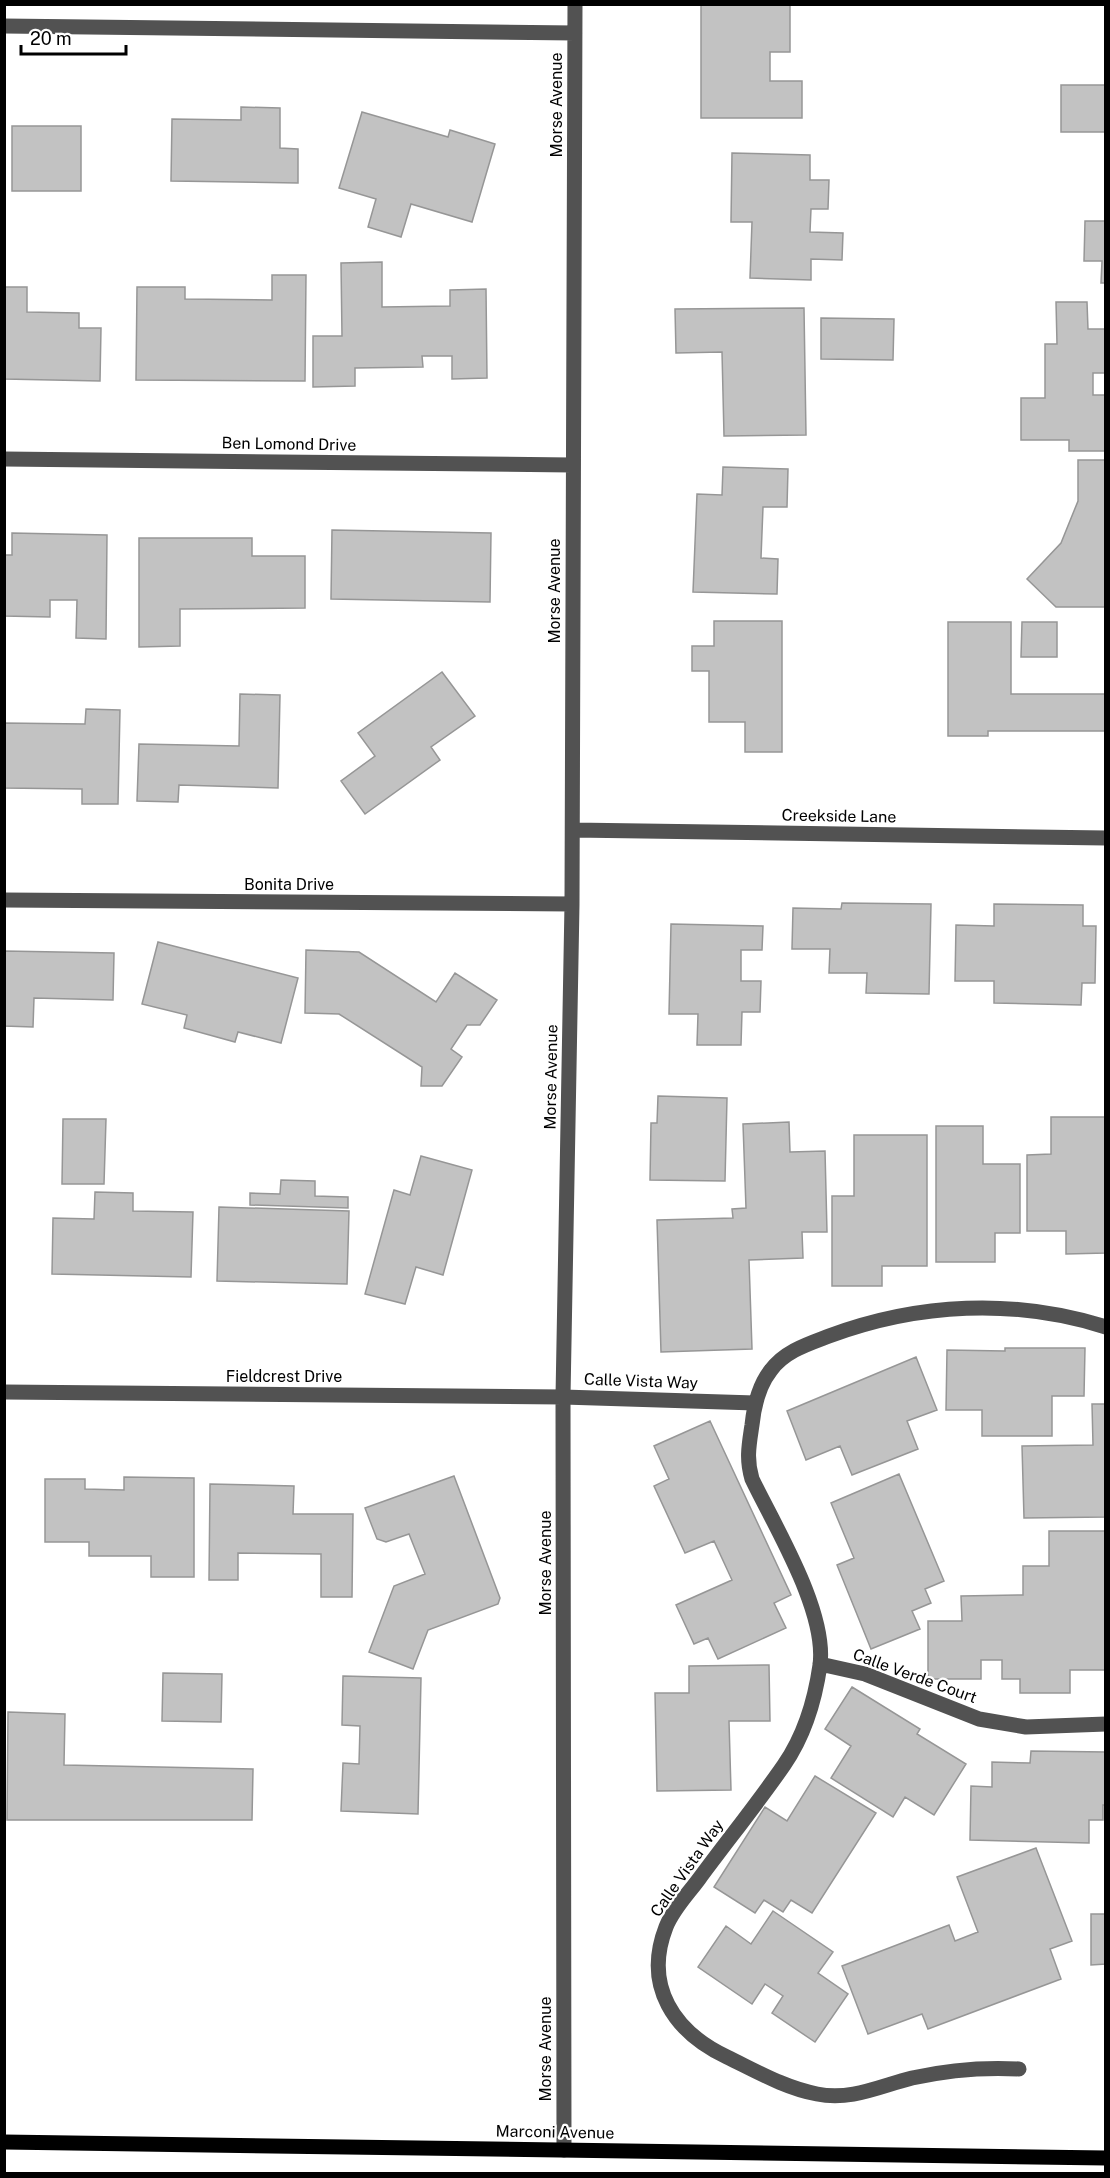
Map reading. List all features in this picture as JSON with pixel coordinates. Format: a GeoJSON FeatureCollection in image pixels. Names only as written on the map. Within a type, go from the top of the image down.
{"type":"FeatureCollection","features":[{"type":"Feature","properties":{"kind":"main road","name":"Marconi Avenue"},"geometry":{"type":"LineString","coordinates":[[4,2142],[1106,2158]]}},
{"type":"Feature","properties":{"kind":"street","name":"Morse Avenue"},"geometry":{"type":"LineString","coordinates":[[564,2150],[563,1397],[573,830],[572,465],[575,4]]}},
{"type":"Feature","properties":{"kind":"street"},"geometry":{"type":"LineString","coordinates":[[4,26],[575,33]]}},
{"type":"Feature","properties":{"kind":"street","name":"Ben Lomond Drive"},"geometry":{"type":"LineString","coordinates":[[4,459],[572,465]]}},
{"type":"Feature","properties":{"kind":"street","name":"Creekside Lane"},"geometry":{"type":"LineString","coordinates":[[573,830],[1106,838]]}},
{"type":"Feature","properties":{"kind":"street","name":"Bonita Drive"},"geometry":{"type":"LineString","coordinates":[[4,900],[572,904]]}},
{"type":"Feature","properties":{"kind":"street","name":"Calle Vista Way"},"geometry":{"type":"LineString","coordinates":[[1019,2069],[951,2070],[858,2094],[817,2094],[787,2086],[706,2048],[687,2034],[669,2008],[658,1972],[659,1949],[666,1925],[785,1764],[804,1731],[820,1664],[817,1631],[809,1597],[752,1479],[747,1460],[755,1402],[771,1370],[788,1354],[866,1322],[916,1312],[982,1307],[1032,1310],[1082,1319],[1106,1327]]}},
{"type":"Feature","properties":{"kind":"street","name":"Fieldcrest Drive"},"geometry":{"type":"LineString","coordinates":[[4,1392],[563,1397]]}},
{"type":"Feature","properties":{"kind":"street","name":"Calle Vista Way"},"geometry":{"type":"LineString","coordinates":[[563,1397],[755,1402]]}},
{"type":"Feature","properties":{"kind":"street","name":"Calle Verde Court"},"geometry":{"type":"LineString","coordinates":[[820,1664],[865,1674],[979,1719],[1026,1726],[1106,1724]]}},
{"type":"Feature","properties":{"kind":"building"},"geometry":{"type":"Polygon","coordinates":[[[701,4],[790,4],[790,52],[770,52],[770,81],[802,81],[802,118],[701,118],[701,4]]]}},
{"type":"Feature","properties":{"kind":"building"},"geometry":{"type":"Polygon","coordinates":[[[1061,85],[1106,85],[1106,132],[1061,132],[1061,85]]]}},
{"type":"Feature","properties":{"kind":"building"},"geometry":{"type":"Polygon","coordinates":[[[241,107],[280,108],[280,148],[298,149],[298,183],[171,181],[172,119],[241,120],[241,107]]]}},
{"type":"Feature","properties":{"kind":"building"},"geometry":{"type":"Polygon","coordinates":[[[362,112],[448,137],[450,130],[495,144],[472,222],[411,204],[401,237],[368,227],[376,199],[339,188],[362,112]]]}},
{"type":"Feature","properties":{"kind":"building"},"geometry":{"type":"Polygon","coordinates":[[[12,126],[81,126],[81,191],[12,191],[12,126]]]}},
{"type":"Feature","properties":{"kind":"building"},"geometry":{"type":"Polygon","coordinates":[[[732,153],[810,155],[810,180],[829,180],[828,209],[811,209],[810,232],[843,233],[842,260],[811,259],[811,280],[750,278],[752,222],[731,222],[732,153]]]}},
{"type":"Feature","properties":{"kind":"building"},"geometry":{"type":"Polygon","coordinates":[[[1085,221],[1106,221],[1106,283],[1101,283],[1102,261],[1084,261],[1085,221]]]}},
{"type":"Feature","properties":{"kind":"building"},"geometry":{"type":"Polygon","coordinates":[[[382,262],[382,307],[450,306],[450,290],[486,289],[487,378],[452,379],[452,356],[422,356],[423,367],[355,368],[355,386],[313,387],[313,336],[342,336],[341,263],[382,262]]]}},
{"type":"Feature","properties":{"kind":"building"},"geometry":{"type":"Polygon","coordinates":[[[272,275],[306,275],[305,381],[136,380],[137,287],[185,287],[185,299],[272,300],[272,275]]]}},
{"type":"Feature","properties":{"kind":"building"},"geometry":{"type":"Polygon","coordinates":[[[4,287],[27,287],[27,312],[79,313],[79,328],[101,328],[100,381],[4,379],[4,287]]]}},
{"type":"Feature","properties":{"kind":"building"},"geometry":{"type":"Polygon","coordinates":[[[1056,302],[1087,302],[1088,329],[1106,329],[1106,373],[1093,373],[1093,395],[1106,395],[1106,451],[1069,451],[1069,440],[1021,440],[1021,398],[1045,398],[1045,344],[1057,344],[1056,302]]]}},
{"type":"Feature","properties":{"kind":"building"},"geometry":{"type":"Polygon","coordinates":[[[804,308],[806,435],[724,436],[722,352],[676,353],[675,309],[804,308]]]}},
{"type":"Feature","properties":{"kind":"building"},"geometry":{"type":"Polygon","coordinates":[[[821,318],[894,319],[893,360],[821,359],[821,318]]]}},
{"type":"Feature","properties":{"kind":"building"},"geometry":{"type":"Polygon","coordinates":[[[1078,460],[1106,460],[1106,607],[1056,607],[1027,579],[1061,543],[1078,501],[1078,460]]]}},
{"type":"Feature","properties":{"kind":"building"},"geometry":{"type":"Polygon","coordinates":[[[723,467],[788,469],[787,507],[763,507],[761,558],[778,559],[777,594],[693,592],[697,494],[722,495],[723,467]]]}},
{"type":"Feature","properties":{"kind":"building"},"geometry":{"type":"Polygon","coordinates":[[[332,530],[491,533],[490,602],[331,599],[332,530]]]}},
{"type":"Feature","properties":{"kind":"building"},"geometry":{"type":"Polygon","coordinates":[[[12,533],[107,535],[106,639],[76,638],[77,600],[50,600],[50,617],[4,616],[4,555],[12,555],[12,533]]]}},
{"type":"Feature","properties":{"kind":"building"},"geometry":{"type":"Polygon","coordinates":[[[139,538],[252,538],[252,556],[305,556],[305,608],[180,609],[180,646],[139,647],[139,538]]]}},
{"type":"Feature","properties":{"kind":"building"},"geometry":{"type":"Polygon","coordinates":[[[714,621],[782,621],[782,752],[745,752],[745,722],[709,722],[709,671],[692,671],[692,646],[714,646],[714,621]]]}},
{"type":"Feature","properties":{"kind":"building"},"geometry":{"type":"Polygon","coordinates":[[[948,622],[1011,622],[1011,694],[1106,694],[1106,731],[988,731],[988,736],[948,736],[948,622]]]}},
{"type":"Feature","properties":{"kind":"building"},"geometry":{"type":"Polygon","coordinates":[[[1022,622],[1057,622],[1057,657],[1021,657],[1022,622]]]}},
{"type":"Feature","properties":{"kind":"building"},"geometry":{"type":"Polygon","coordinates":[[[442,672],[475,716],[431,747],[440,760],[365,814],[341,781],[375,756],[358,733],[442,672]]]}},
{"type":"Feature","properties":{"kind":"building"},"geometry":{"type":"Polygon","coordinates":[[[240,694],[280,695],[278,788],[179,785],[178,802],[137,801],[139,744],[239,746],[240,694]]]}},
{"type":"Feature","properties":{"kind":"building"},"geometry":{"type":"Polygon","coordinates":[[[86,709],[120,710],[118,804],[82,804],[82,789],[4,788],[4,723],[85,724],[86,709]]]}},
{"type":"Feature","properties":{"kind":"building"},"geometry":{"type":"Polygon","coordinates":[[[842,903],[931,904],[929,994],[866,993],[867,973],[829,973],[830,949],[792,949],[793,908],[841,909],[842,903]]]}},
{"type":"Feature","properties":{"kind":"building"},"geometry":{"type":"Polygon","coordinates":[[[994,904],[1083,905],[1083,926],[1096,926],[1095,983],[1082,983],[1081,1005],[994,1003],[994,981],[955,981],[956,925],[994,926],[994,904]]]}},
{"type":"Feature","properties":{"kind":"building"},"geometry":{"type":"Polygon","coordinates":[[[671,924],[763,926],[762,950],[741,950],[741,981],[761,981],[760,1012],[742,1012],[741,1045],[697,1045],[698,1014],[669,1014],[671,924]]]}},
{"type":"Feature","properties":{"kind":"building"},"geometry":{"type":"Polygon","coordinates":[[[158,942],[298,978],[281,1043],[238,1032],[235,1042],[184,1028],[187,1015],[142,1004],[158,942]]]}},
{"type":"Feature","properties":{"kind":"building"},"geometry":{"type":"Polygon","coordinates":[[[306,950],[359,952],[436,1002],[455,973],[497,1000],[480,1025],[467,1025],[451,1049],[462,1057],[442,1086],[421,1086],[422,1067],[339,1014],[305,1013],[306,950]]]}},
{"type":"Feature","properties":{"kind":"building"},"geometry":{"type":"Polygon","coordinates":[[[4,951],[114,953],[113,1000],[34,998],[33,1027],[4,1026],[4,951]]]}},
{"type":"Feature","properties":{"kind":"building"},"geometry":{"type":"Polygon","coordinates":[[[658,1096],[727,1098],[725,1181],[650,1180],[651,1123],[657,1123],[658,1096]]]}},
{"type":"Feature","properties":{"kind":"building"},"geometry":{"type":"Polygon","coordinates":[[[1051,1117],[1106,1117],[1106,1253],[1066,1254],[1066,1231],[1027,1231],[1027,1155],[1051,1154],[1051,1117]]]}},
{"type":"Feature","properties":{"kind":"building"},"geometry":{"type":"Polygon","coordinates":[[[63,1119],[106,1119],[104,1184],[62,1184],[63,1119]]]}},
{"type":"Feature","properties":{"kind":"building"},"geometry":{"type":"Polygon","coordinates":[[[789,1122],[790,1152],[825,1151],[827,1232],[802,1232],[803,1258],[749,1260],[752,1349],[661,1352],[657,1220],[733,1218],[732,1209],[746,1208],[743,1124],[789,1122]]]}},
{"type":"Feature","properties":{"kind":"building"},"geometry":{"type":"Polygon","coordinates":[[[936,1126],[983,1126],[983,1164],[1020,1164],[1020,1233],[995,1233],[995,1262],[936,1262],[936,1126]]]}},
{"type":"Feature","properties":{"kind":"building"},"geometry":{"type":"Polygon","coordinates":[[[854,1135],[927,1135],[927,1266],[882,1266],[882,1286],[832,1286],[832,1196],[854,1196],[854,1135]]]}},
{"type":"Feature","properties":{"kind":"building"},"geometry":{"type":"Polygon","coordinates":[[[421,1156],[472,1170],[443,1275],[416,1267],[405,1304],[365,1294],[394,1190],[410,1195],[421,1156]]]}},
{"type":"Feature","properties":{"kind":"building"},"geometry":{"type":"Polygon","coordinates":[[[281,1180],[315,1181],[315,1196],[348,1197],[348,1208],[250,1205],[250,1193],[280,1194],[281,1180]]]}},
{"type":"Feature","properties":{"kind":"building"},"geometry":{"type":"Polygon","coordinates":[[[95,1192],[133,1193],[133,1211],[193,1212],[191,1277],[52,1274],[53,1218],[94,1219],[95,1192]]]}},
{"type":"Feature","properties":{"kind":"building"},"geometry":{"type":"Polygon","coordinates":[[[219,1207],[349,1211],[347,1284],[217,1281],[219,1207]]]}},
{"type":"Feature","properties":{"kind":"building"},"geometry":{"type":"Polygon","coordinates":[[[1005,1348],[1085,1348],[1084,1396],[1052,1396],[1052,1436],[982,1436],[982,1410],[946,1410],[947,1350],[1005,1351],[1005,1348]]]}},
{"type":"Feature","properties":{"kind":"building"},"geometry":{"type":"Polygon","coordinates":[[[916,1357],[937,1410],[907,1421],[918,1449],[852,1475],[840,1446],[806,1460],[787,1411],[916,1357]]]}},
{"type":"Feature","properties":{"kind":"building"},"geometry":{"type":"Polygon","coordinates":[[[1092,1404],[1106,1404],[1106,1517],[1024,1518],[1022,1446],[1093,1445],[1092,1404]]]}},
{"type":"Feature","properties":{"kind":"building"},"geometry":{"type":"Polygon","coordinates":[[[710,1421],[791,1595],[774,1603],[786,1628],[718,1659],[708,1638],[694,1644],[676,1605],[732,1580],[714,1541],[685,1553],[654,1486],[669,1479],[654,1446],[710,1421]]]}},
{"type":"Feature","properties":{"kind":"building"},"geometry":{"type":"Polygon","coordinates":[[[899,1474],[944,1581],[925,1589],[931,1603],[912,1611],[920,1629],[871,1649],[837,1565],[854,1558],[831,1503],[899,1474]]]}},
{"type":"Feature","properties":{"kind":"building"},"geometry":{"type":"Polygon","coordinates":[[[454,1476],[500,1598],[498,1604],[428,1630],[413,1669],[369,1652],[394,1586],[425,1574],[409,1534],[386,1542],[377,1539],[365,1508],[454,1476]]]}},
{"type":"Feature","properties":{"kind":"building"},"geometry":{"type":"Polygon","coordinates":[[[124,1477],[194,1478],[194,1577],[151,1577],[151,1556],[89,1556],[89,1542],[45,1542],[45,1479],[85,1479],[85,1489],[124,1490],[124,1477]]]}},
{"type":"Feature","properties":{"kind":"building"},"geometry":{"type":"Polygon","coordinates":[[[210,1484],[294,1486],[293,1514],[353,1514],[352,1597],[321,1597],[321,1554],[238,1553],[238,1580],[209,1580],[210,1484]]]}},
{"type":"Feature","properties":{"kind":"building"},"geometry":{"type":"Polygon","coordinates":[[[1049,1531],[1106,1531],[1106,1670],[1070,1670],[1070,1693],[1020,1693],[1020,1679],[1002,1679],[1002,1660],[981,1660],[981,1679],[928,1679],[928,1621],[962,1621],[961,1596],[1023,1595],[1023,1566],[1049,1566],[1049,1531]]]}},
{"type":"Feature","properties":{"kind":"building"},"geometry":{"type":"Polygon","coordinates":[[[769,1665],[770,1721],[729,1721],[731,1790],[657,1791],[655,1693],[689,1693],[689,1666],[769,1665]]]}},
{"type":"Feature","properties":{"kind":"building"},"geometry":{"type":"Polygon","coordinates":[[[163,1673],[222,1674],[221,1722],[162,1721],[163,1673]]]}},
{"type":"Feature","properties":{"kind":"building"},"geometry":{"type":"Polygon","coordinates":[[[343,1676],[421,1678],[418,1814],[341,1811],[343,1763],[359,1764],[360,1726],[342,1725],[343,1676]]]}},
{"type":"Feature","properties":{"kind":"building"},"geometry":{"type":"Polygon","coordinates":[[[852,1687],[920,1729],[917,1734],[966,1764],[934,1815],[905,1797],[893,1817],[831,1778],[851,1746],[825,1729],[852,1687]]]}},
{"type":"Feature","properties":{"kind":"building"},"geometry":{"type":"Polygon","coordinates":[[[8,1712],[65,1714],[64,1765],[253,1769],[252,1820],[7,1820],[8,1712]]]}},
{"type":"Feature","properties":{"kind":"building"},"geometry":{"type":"Polygon","coordinates":[[[1031,1751],[1106,1752],[1106,1805],[1103,1805],[1103,1820],[1089,1820],[1089,1843],[970,1840],[971,1786],[992,1787],[992,1762],[1030,1763],[1031,1751]]]}},
{"type":"Feature","properties":{"kind":"building"},"geometry":{"type":"Polygon","coordinates":[[[815,1776],[876,1813],[812,1913],[791,1900],[783,1912],[764,1900],[755,1913],[714,1887],[765,1807],[787,1821],[815,1776]]]}},
{"type":"Feature","properties":{"kind":"building"},"geometry":{"type":"Polygon","coordinates":[[[1036,1848],[1072,1941],[1050,1949],[1061,1979],[928,2029],[922,2014],[868,2034],[842,1966],[949,1925],[955,1941],[978,1932],[957,1877],[1036,1848]]]}},
{"type":"Feature","properties":{"kind":"building"},"geometry":{"type":"Polygon","coordinates":[[[773,1911],[833,1952],[818,1973],[848,1994],[815,2042],[772,2013],[783,1996],[765,1984],[752,2004],[698,1967],[726,1926],[751,1944],[773,1911]]]}},
{"type":"Feature","properties":{"kind":"building"},"geometry":{"type":"Polygon","coordinates":[[[1091,1914],[1106,1914],[1106,1964],[1091,1965],[1091,1914]]]}}]}
